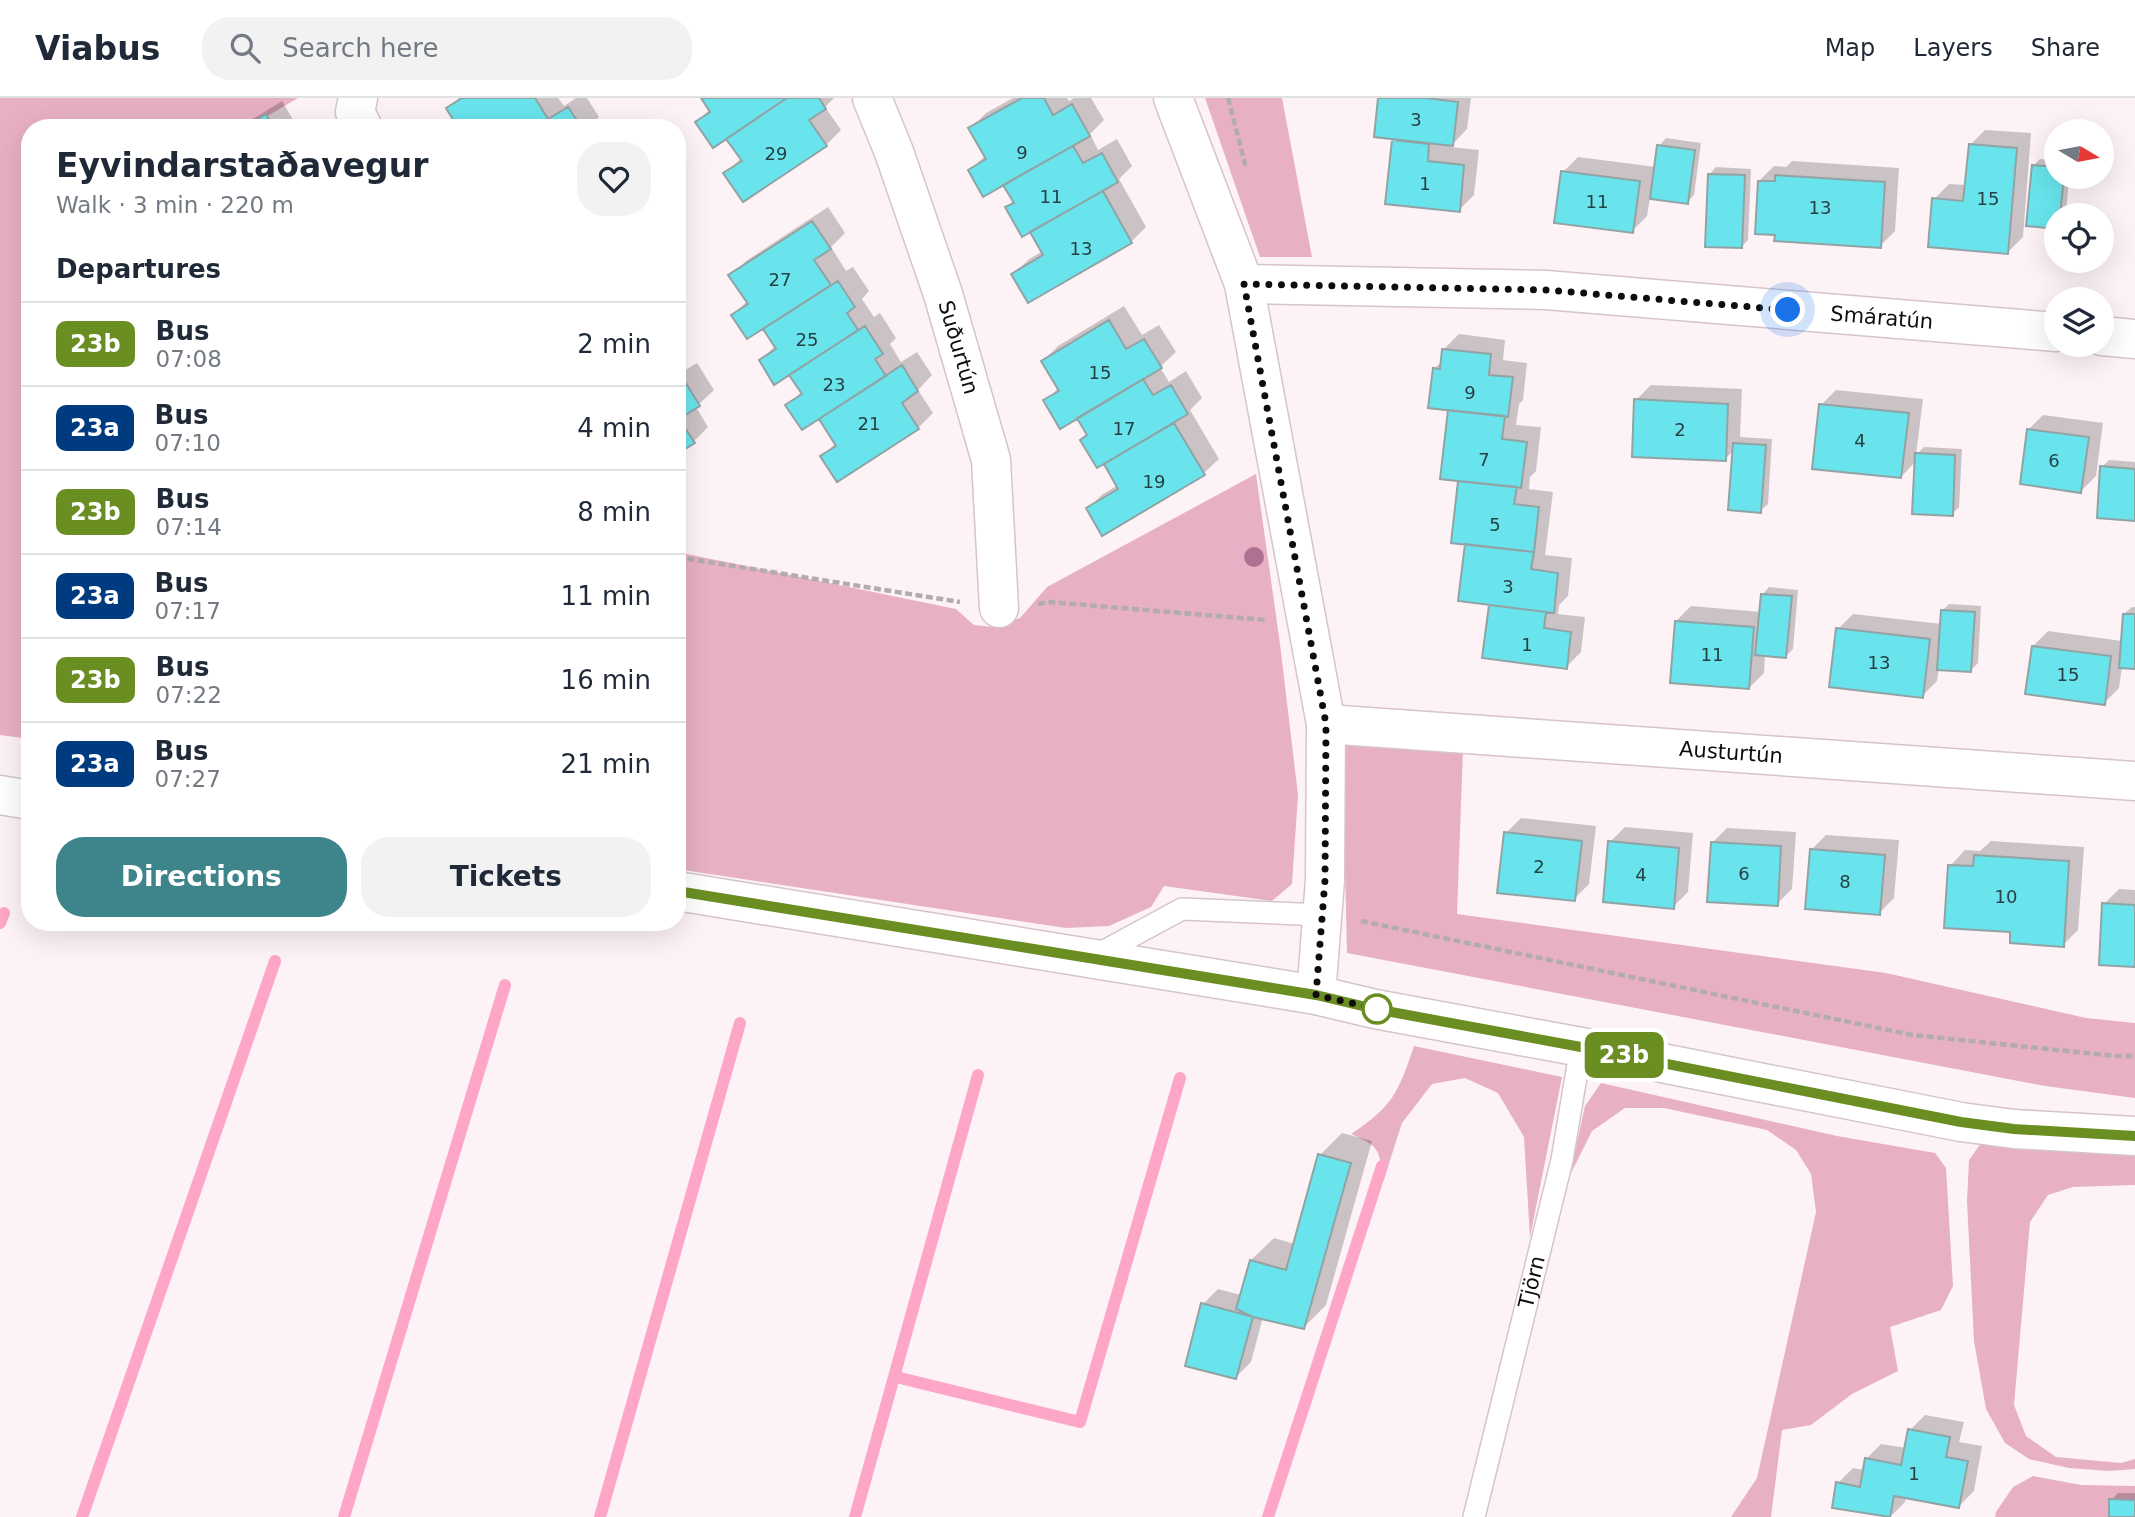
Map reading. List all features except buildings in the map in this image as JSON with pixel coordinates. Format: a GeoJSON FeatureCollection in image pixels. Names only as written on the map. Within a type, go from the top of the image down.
{"type":"FeatureCollection","features":[{"type":"Feature","properties":{"kind":"street"},"geometry":{"type":"LineString","coordinates":[[358,98],[355,112],[358,119]]}},
{"type":"Feature","properties":{"kind":"street","name":"Suðurtún"},"geometry":{"type":"LineString","coordinates":[[872,98],[894,152],[943,294],[991,460],[999,608]]}},
{"type":"Feature","properties":{"kind":"street"},"geometry":{"type":"LineString","coordinates":[[1172,98],[1244,284],[1326,724],[1325,880],[1316,995]]}},
{"type":"Feature","properties":{"kind":"street","name":"Smáratún"},"geometry":{"type":"LineString","coordinates":[[1244,284],[1546,290],[2044,331]]}},
{"type":"Feature","properties":{"kind":"street"},"geometry":{"type":"LineString","coordinates":[[2114,337],[2135,339]]}},
{"type":"Feature","properties":{"kind":"street","name":"Austurtún"},"geometry":{"type":"LineString","coordinates":[[1326,724],[2135,781]]}},
{"type":"Feature","properties":{"kind":"street"},"geometry":{"type":"LineString","coordinates":[[0,795],[21,798]]}},
{"type":"Feature","properties":{"kind":"street"},"geometry":{"type":"LineString","coordinates":[[686,892],[1316,995],[1375,1009],[1961,1122],[2014,1129],[2135,1136]]}},
{"type":"Feature","properties":{"kind":"lane"},"geometry":{"type":"LineString","coordinates":[[1093,958],[1182,909],[1322,915]]}},
{"type":"Feature","properties":{"kind":"lane","name":"Tjörn"},"geometry":{"type":"LineString","coordinates":[[1474,1517],[1562,1160],[1581,1047]]}},
{"type":"Feature","properties":{"kind":"path"},"geometry":{"type":"LineString","coordinates":[[1322,915],[1358,920],[1912,1035],[2135,1056]]}},
{"type":"Feature","properties":{"kind":"shaded area"},"geometry":{"type":"Polygon","coordinates":[[[0,98],[298,98],[262,119],[21,119],[21,738],[0,735],[0,98]]]}},
{"type":"Feature","properties":{"kind":"shaded area"},"geometry":{"type":"Polygon","coordinates":[[[1205,98],[1282,98],[1312,257],[1260,257],[1205,98]]]}},
{"type":"Feature","properties":{"kind":"shaded area"},"geometry":{"type":"Polygon","coordinates":[[[1256,474],[1298,795],[1292,884],[1272,901],[1164,886],[1151,907],[1109,926],[1066,928],[686,870],[686,554],[956,609],[974,625],[994,627],[1020,618],[1047,587],[1256,474]]]}},
{"type":"Feature","properties":{"kind":"shaded area"},"geometry":{"type":"Polygon","coordinates":[[[1342,740],[1463,749],[1457,914],[1886,973],[2086,1018],[2135,1023],[2135,1098],[2045,1086],[1347,953],[1342,740]]]}},
{"type":"Feature","properties":{"kind":"shaded area"},"geometry":{"type":"Polygon","coordinates":[[[1414,1046],[1562,1077],[1530,1237],[1524,1137],[1498,1093],[1465,1078],[1432,1084],[1402,1123],[1384,1179],[1376,1150],[1368,1142],[1351,1134],[1376,1115],[1392,1097],[1414,1046]]]}},
{"type":"Feature","properties":{"kind":"shaded area"},"geometry":{"type":"Polygon","coordinates":[[[1601,1083],[1837,1136],[1935,1153],[1946,1168],[1953,1286],[1941,1310],[1890,1327],[1898,1371],[1852,1394],[1811,1425],[1782,1430],[1771,1517],[1731,1517],[1757,1478],[1816,1212],[1811,1174],[1796,1150],[1767,1130],[1664,1108],[1625,1108],[1592,1131],[1570,1175],[1585,1106],[1601,1083]]]}},
{"type":"Feature","properties":{"kind":"shaded area"},"geometry":{"type":"Polygon","coordinates":[[[1984,1139],[2135,1154],[2135,1185],[2073,1187],[2048,1195],[2030,1222],[2014,1405],[2026,1436],[2056,1457],[2121,1463],[2135,1459],[2135,1469],[2109,1471],[2069,1468],[2029,1459],[2005,1443],[1986,1409],[1974,1341],[1967,1201],[1969,1160],[1984,1139]]]}},
{"type":"Feature","properties":{"kind":"shaded area"},"geometry":{"type":"Polygon","coordinates":[[[2033,1476],[2081,1485],[2135,1486],[2135,1517],[1995,1517],[2013,1487],[2033,1476]]]}},
{"type":"Feature","properties":{"kind":"waterway"},"geometry":{"type":"LineString","coordinates":[[0,923],[4,913]]}},
{"type":"Feature","properties":{"kind":"waterway"},"geometry":{"type":"LineString","coordinates":[[82,1517],[275,961]]}},
{"type":"Feature","properties":{"kind":"waterway"},"geometry":{"type":"LineString","coordinates":[[344,1517],[505,985]]}},
{"type":"Feature","properties":{"kind":"waterway"},"geometry":{"type":"LineString","coordinates":[[600,1517],[740,1023]]}},
{"type":"Feature","properties":{"kind":"waterway"},"geometry":{"type":"LineString","coordinates":[[855,1517],[978,1075]]}},
{"type":"Feature","properties":{"kind":"waterway"},"geometry":{"type":"LineString","coordinates":[[896,1377],[1080,1422],[1180,1078]]}},
{"type":"Feature","properties":{"kind":"waterway"},"geometry":{"type":"LineString","coordinates":[[1268,1517],[1382,1166]]}},
{"type":"Feature","properties":{"kind":"bus line","name":"23b"},"geometry":{"type":"LineString","coordinates":[[686,892],[1316,995],[1375,1009],[1961,1122],[2014,1129],[2135,1136]]}},
{"type":"Feature","properties":{"kind":"route"},"geometry":{"type":"LineString","coordinates":[[1377,1009],[1316,995],[1325,880],[1326,724],[1305,623],[1244,284],[1546,290],[1788,310]]}}]}
